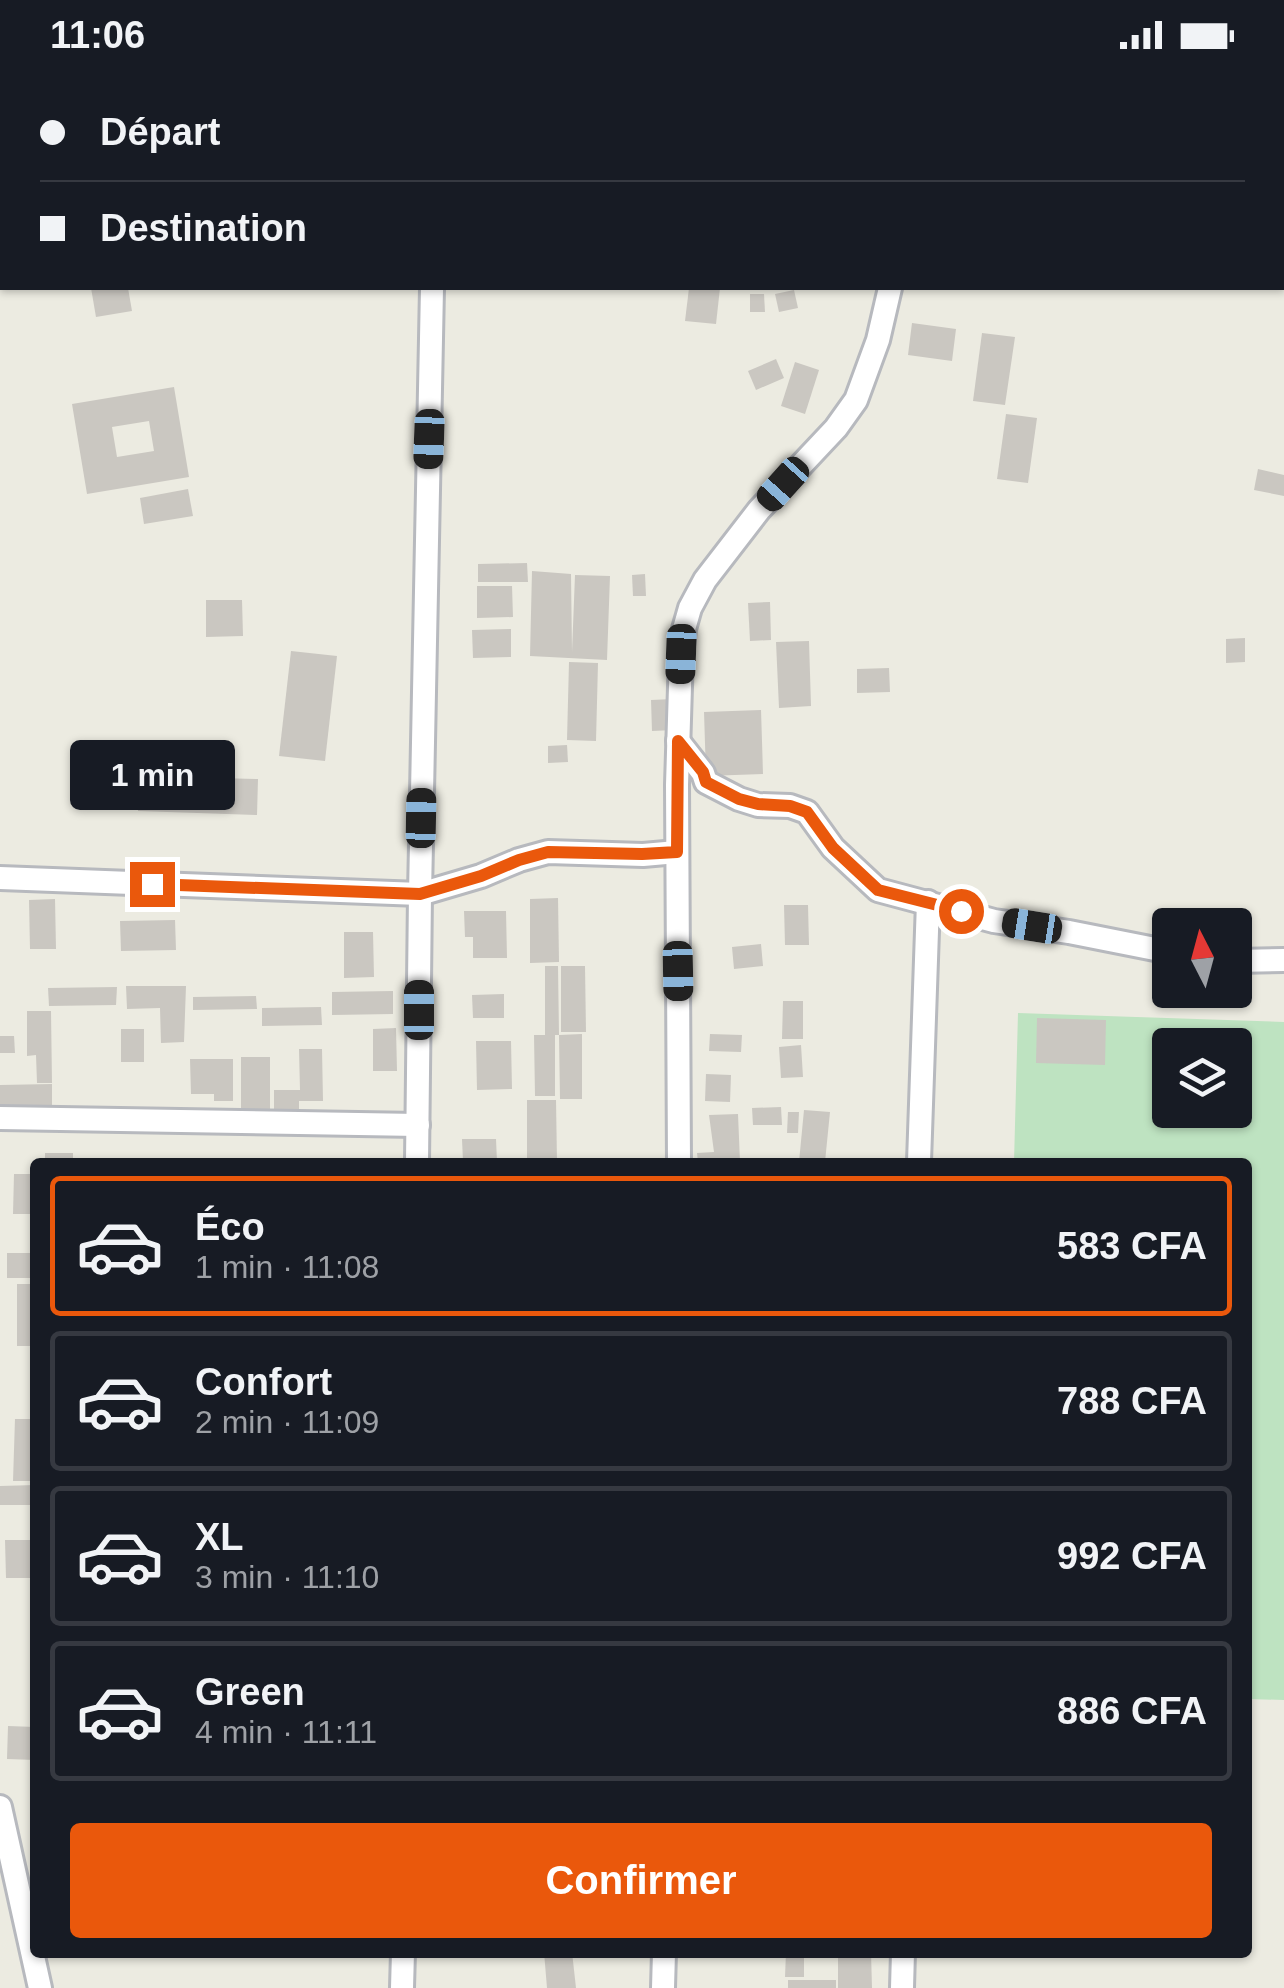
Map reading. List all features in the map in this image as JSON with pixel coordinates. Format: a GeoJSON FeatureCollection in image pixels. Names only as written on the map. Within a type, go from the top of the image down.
{"type":"FeatureCollection","features":[{"type":"Feature","properties":{"kind":"street"},"geometry":{"type":"LineString","coordinates":[[417,1158],[432,290]]}},
{"type":"Feature","properties":{"kind":"street"},"geometry":{"type":"LineString","coordinates":[[680,1158],[678,741],[681,654],[690,608],[705,580],[759,510],[836,428],[856,400],[878,340],[890,290]]}},
{"type":"Feature","properties":{"kind":"street"},"geometry":{"type":"LineString","coordinates":[[678,741],[703,772],[706,782],[748,802],[790,806],[807,812],[833,848],[878,890],[994,920],[1152,948]]}},
{"type":"Feature","properties":{"kind":"street"},"geometry":{"type":"LineString","coordinates":[[0,878],[420,894],[548,852],[677,852]]}},
{"type":"Feature","properties":{"kind":"street"},"geometry":{"type":"LineString","coordinates":[[919,1158],[928,902]]}},
{"type":"Feature","properties":{"kind":"street"},"geometry":{"type":"LineString","coordinates":[[1252,961],[1284,960]]}},
{"type":"Feature","properties":{"kind":"street"},"geometry":{"type":"LineString","coordinates":[[0,1118],[418,1126]]}},
{"type":"Feature","properties":{"kind":"street"},"geometry":{"type":"LineString","coordinates":[[0,1807],[16,1857],[30,1933]]}},
{"type":"Feature","properties":{"kind":"street"},"geometry":{"type":"LineString","coordinates":[[35,1958],[40,1988]]}},
{"type":"Feature","properties":{"kind":"street"},"geometry":{"type":"LineString","coordinates":[[402,1958],[402,1988]]}},
{"type":"Feature","properties":{"kind":"street"},"geometry":{"type":"LineString","coordinates":[[663,1988],[664,1958]]}},
{"type":"Feature","properties":{"kind":"street"},"geometry":{"type":"LineString","coordinates":[[902,1988],[903,1958]]}},
{"type":"Feature","properties":{"kind":"green space"},"geometry":{"type":"Polygon","coordinates":[[[1018,1013],[1284,1022],[1284,1700],[1252,1699],[1252,1158],[1014,1158],[1018,1013]]]}},
{"type":"Feature","properties":{"kind":"building"},"geometry":{"type":"Polygon","coordinates":[[[91,290],[128,290],[132,311],[96,317],[91,290]]]}},
{"type":"Feature","properties":{"kind":"building"},"geometry":{"type":"Polygon","coordinates":[[[689,290],[720,290],[716,324],[685,321],[689,290]]]}},
{"type":"Feature","properties":{"kind":"building"},"geometry":{"type":"Polygon","coordinates":[[[794,290],[798,308],[779,312],[775,294],[794,290]]]}},
{"type":"Feature","properties":{"kind":"building"},"geometry":{"type":"Polygon","coordinates":[[[750,294],[764,294],[765,312],[750,312],[750,294]]]}},
{"type":"Feature","properties":{"kind":"building"},"geometry":{"type":"Polygon","coordinates":[[[912,323],[956,329],[952,361],[908,355],[912,323]]]}},
{"type":"Feature","properties":{"kind":"building"},"geometry":{"type":"Polygon","coordinates":[[[982,333],[1015,337],[1005,405],[973,401],[982,333]]]}},
{"type":"Feature","properties":{"kind":"building"},"geometry":{"type":"Polygon","coordinates":[[[776,359],[784,378],[756,390],[748,371],[776,359]]]}},
{"type":"Feature","properties":{"kind":"building"},"geometry":{"type":"Polygon","coordinates":[[[795,362],[819,370],[805,414],[781,406],[795,362]]]}},
{"type":"Feature","properties":{"kind":"building"},"geometry":{"type":"Polygon","coordinates":[[[174,387],[189,477],[87,494],[72,404],[174,387]],[[149,421],[112,427],[117,457],[154,451],[149,421]]]}},
{"type":"Feature","properties":{"kind":"building"},"geometry":{"type":"Polygon","coordinates":[[[1006,414],[1037,418],[1028,483],[997,479],[1006,414]]]}},
{"type":"Feature","properties":{"kind":"building"},"geometry":{"type":"Polygon","coordinates":[[[1258,469],[1284,475],[1284,496],[1254,490],[1258,469]]]}},
{"type":"Feature","properties":{"kind":"building"},"geometry":{"type":"Polygon","coordinates":[[[188,489],[193,516],[144,524],[140,498],[188,489]]]}},
{"type":"Feature","properties":{"kind":"building"},"geometry":{"type":"Polygon","coordinates":[[[527,563],[528,582],[478,582],[478,564],[527,563]]]}},
{"type":"Feature","properties":{"kind":"building"},"geometry":{"type":"Polygon","coordinates":[[[532,571],[571,574],[572,652],[575,575],[610,576],[607,660],[530,656],[532,571]]]}},
{"type":"Feature","properties":{"kind":"building"},"geometry":{"type":"Polygon","coordinates":[[[645,574],[646,596],[633,596],[632,575],[645,574]]]}},
{"type":"Feature","properties":{"kind":"building"},"geometry":{"type":"Polygon","coordinates":[[[477,586],[512,586],[513,617],[477,618],[477,586]]]}},
{"type":"Feature","properties":{"kind":"building"},"geometry":{"type":"Polygon","coordinates":[[[206,600],[242,600],[243,636],[206,637],[206,600]]]}},
{"type":"Feature","properties":{"kind":"building"},"geometry":{"type":"Polygon","coordinates":[[[770,602],[771,640],[750,641],[748,603],[770,602]]]}},
{"type":"Feature","properties":{"kind":"building"},"geometry":{"type":"Polygon","coordinates":[[[511,629],[511,657],[473,658],[472,630],[511,629]]]}},
{"type":"Feature","properties":{"kind":"building"},"geometry":{"type":"Polygon","coordinates":[[[1245,638],[1245,662],[1226,663],[1226,639],[1245,638]]]}},
{"type":"Feature","properties":{"kind":"building"},"geometry":{"type":"Polygon","coordinates":[[[809,641],[811,706],[779,708],[776,642],[809,641]]]}},
{"type":"Feature","properties":{"kind":"building"},"geometry":{"type":"Polygon","coordinates":[[[291,651],[337,656],[325,761],[279,756],[291,651]]]}},
{"type":"Feature","properties":{"kind":"building"},"geometry":{"type":"Polygon","coordinates":[[[569,662],[598,663],[596,741],[567,740],[569,662]]]}},
{"type":"Feature","properties":{"kind":"building"},"geometry":{"type":"Polygon","coordinates":[[[889,668],[890,692],[857,693],[857,669],[889,668]]]}},
{"type":"Feature","properties":{"kind":"building"},"geometry":{"type":"Polygon","coordinates":[[[673,699],[674,730],[652,731],[651,700],[673,699]]]}},
{"type":"Feature","properties":{"kind":"building"},"geometry":{"type":"Polygon","coordinates":[[[761,710],[763,774],[706,776],[704,712],[761,710]]]}},
{"type":"Feature","properties":{"kind":"building"},"geometry":{"type":"Polygon","coordinates":[[[567,745],[568,762],[548,763],[548,746],[567,745]]]}},
{"type":"Feature","properties":{"kind":"building"},"geometry":{"type":"Polygon","coordinates":[[[139,776],[258,779],[257,815],[138,811],[139,776]]]}},
{"type":"Feature","properties":{"kind":"building"},"geometry":{"type":"Polygon","coordinates":[[[558,898],[559,962],[530,963],[530,899],[558,898]]]}},
{"type":"Feature","properties":{"kind":"building"},"geometry":{"type":"Polygon","coordinates":[[[55,899],[56,949],[30,949],[29,900],[55,899]]]}},
{"type":"Feature","properties":{"kind":"building"},"geometry":{"type":"Polygon","coordinates":[[[784,905],[808,905],[809,945],[785,945],[784,905]]]}},
{"type":"Feature","properties":{"kind":"building"},"geometry":{"type":"Polygon","coordinates":[[[464,911],[506,911],[507,958],[473,958],[473,937],[465,937],[464,911]]]}},
{"type":"Feature","properties":{"kind":"building"},"geometry":{"type":"Polygon","coordinates":[[[175,920],[176,950],[121,951],[120,921],[175,920]]]}},
{"type":"Feature","properties":{"kind":"building"},"geometry":{"type":"Polygon","coordinates":[[[344,932],[373,932],[374,977],[344,978],[344,932]]]}},
{"type":"Feature","properties":{"kind":"building"},"geometry":{"type":"Polygon","coordinates":[[[761,944],[763,966],[734,969],[732,947],[761,944]]]}},
{"type":"Feature","properties":{"kind":"building"},"geometry":{"type":"Polygon","coordinates":[[[545,966],[558,966],[555,1096],[535,1096],[534,1035],[545,1035],[545,966]]]}},
{"type":"Feature","properties":{"kind":"building"},"geometry":{"type":"Polygon","coordinates":[[[561,966],[585,966],[586,1032],[561,1032],[561,966]]]}},
{"type":"Feature","properties":{"kind":"building"},"geometry":{"type":"Polygon","coordinates":[[[126,986],[186,986],[184,1042],[161,1043],[160,1008],[127,1009],[126,986]]]}},
{"type":"Feature","properties":{"kind":"building"},"geometry":{"type":"Polygon","coordinates":[[[117,987],[116,1005],[49,1006],[48,988],[117,987]]]}},
{"type":"Feature","properties":{"kind":"building"},"geometry":{"type":"Polygon","coordinates":[[[393,991],[393,1014],[332,1015],[332,992],[393,991]]]}},
{"type":"Feature","properties":{"kind":"building"},"geometry":{"type":"Polygon","coordinates":[[[504,994],[504,1018],[473,1018],[472,995],[504,994]]]}},
{"type":"Feature","properties":{"kind":"building"},"geometry":{"type":"Polygon","coordinates":[[[256,996],[257,1009],[193,1010],[193,997],[256,996]]]}},
{"type":"Feature","properties":{"kind":"building"},"geometry":{"type":"Polygon","coordinates":[[[783,1001],[803,1001],[803,1039],[782,1039],[783,1001]]]}},
{"type":"Feature","properties":{"kind":"building"},"geometry":{"type":"Polygon","coordinates":[[[321,1007],[322,1025],[262,1026],[262,1008],[321,1007]]]}},
{"type":"Feature","properties":{"kind":"building"},"geometry":{"type":"Polygon","coordinates":[[[27,1011],[51,1011],[52,1083],[37,1083],[36,1055],[27,1056],[27,1011]]]}},
{"type":"Feature","properties":{"kind":"building"},"geometry":{"type":"Polygon","coordinates":[[[1037,1018],[1106,1020],[1105,1065],[1036,1063],[1037,1018]]]}},
{"type":"Feature","properties":{"kind":"building"},"geometry":{"type":"Polygon","coordinates":[[[396,1028],[397,1071],[373,1071],[373,1029],[396,1028]]]}},
{"type":"Feature","properties":{"kind":"building"},"geometry":{"type":"Polygon","coordinates":[[[121,1029],[144,1029],[144,1062],[121,1062],[121,1029]]]}},
{"type":"Feature","properties":{"kind":"building"},"geometry":{"type":"Polygon","coordinates":[[[582,1034],[582,1099],[560,1099],[559,1035],[582,1034]]]}},
{"type":"Feature","properties":{"kind":"building"},"geometry":{"type":"Polygon","coordinates":[[[710,1034],[742,1035],[741,1052],[709,1051],[710,1034]]]}},
{"type":"Feature","properties":{"kind":"building"},"geometry":{"type":"Polygon","coordinates":[[[0,1036],[14,1036],[15,1053],[0,1053],[0,1036]]]}},
{"type":"Feature","properties":{"kind":"building"},"geometry":{"type":"Polygon","coordinates":[[[476,1041],[511,1041],[512,1089],[477,1090],[476,1041]]]}},
{"type":"Feature","properties":{"kind":"building"},"geometry":{"type":"Polygon","coordinates":[[[801,1045],[803,1077],[781,1078],[779,1047],[801,1045]]]}},
{"type":"Feature","properties":{"kind":"building"},"geometry":{"type":"Polygon","coordinates":[[[299,1049],[322,1049],[323,1101],[299,1101],[299,1113],[274,1113],[274,1090],[300,1090],[299,1049]]]}},
{"type":"Feature","properties":{"kind":"building"},"geometry":{"type":"Polygon","coordinates":[[[241,1057],[270,1057],[270,1109],[241,1109],[241,1057]]]}},
{"type":"Feature","properties":{"kind":"building"},"geometry":{"type":"Polygon","coordinates":[[[190,1059],[233,1059],[233,1101],[214,1101],[214,1094],[191,1094],[190,1059]]]}},
{"type":"Feature","properties":{"kind":"building"},"geometry":{"type":"Polygon","coordinates":[[[706,1074],[731,1075],[730,1102],[705,1101],[706,1074]]]}},
{"type":"Feature","properties":{"kind":"building"},"geometry":{"type":"Polygon","coordinates":[[[52,1084],[52,1108],[0,1108],[0,1085],[52,1084]]]}},
{"type":"Feature","properties":{"kind":"building"},"geometry":{"type":"Polygon","coordinates":[[[527,1100],[556,1100],[557,1158],[527,1158],[527,1100]]]}},
{"type":"Feature","properties":{"kind":"building"},"geometry":{"type":"Polygon","coordinates":[[[781,1107],[782,1125],[753,1125],[752,1108],[781,1107]]]}},
{"type":"Feature","properties":{"kind":"building"},"geometry":{"type":"Polygon","coordinates":[[[804,1110],[830,1112],[825,1158],[799,1158],[804,1110]]]}},
{"type":"Feature","properties":{"kind":"building"},"geometry":{"type":"Polygon","coordinates":[[[788,1112],[799,1112],[798,1133],[787,1133],[788,1112]]]}},
{"type":"Feature","properties":{"kind":"building"},"geometry":{"type":"Polygon","coordinates":[[[738,1114],[740,1158],[698,1158],[697,1153],[714,1152],[709,1115],[738,1114]]]}},
{"type":"Feature","properties":{"kind":"building"},"geometry":{"type":"Polygon","coordinates":[[[462,1139],[496,1139],[497,1158],[463,1158],[462,1139]]]}},
{"type":"Feature","properties":{"kind":"building"},"geometry":{"type":"Polygon","coordinates":[[[45,1153],[73,1153],[73,1158],[45,1158],[45,1153]]]}},
{"type":"Feature","properties":{"kind":"building"},"geometry":{"type":"Polygon","coordinates":[[[14,1174],[30,1174],[30,1214],[13,1214],[14,1174]]]}},
{"type":"Feature","properties":{"kind":"building"},"geometry":{"type":"Polygon","coordinates":[[[7,1253],[30,1253],[30,1278],[7,1278],[7,1253]]]}},
{"type":"Feature","properties":{"kind":"building"},"geometry":{"type":"Polygon","coordinates":[[[17,1284],[30,1284],[30,1346],[17,1346],[17,1284]]]}},
{"type":"Feature","properties":{"kind":"building"},"geometry":{"type":"Polygon","coordinates":[[[15,1419],[30,1419],[30,1481],[13,1481],[15,1419]]]}},
{"type":"Feature","properties":{"kind":"building"},"geometry":{"type":"Polygon","coordinates":[[[30,1485],[30,1505],[0,1505],[0,1486],[30,1485]]]}},
{"type":"Feature","properties":{"kind":"building"},"geometry":{"type":"Polygon","coordinates":[[[5,1540],[30,1540],[30,1578],[6,1578],[5,1540]]]}},
{"type":"Feature","properties":{"kind":"building"},"geometry":{"type":"Polygon","coordinates":[[[8,1726],[30,1727],[30,1760],[7,1759],[8,1726]]]}},
{"type":"Feature","properties":{"kind":"building"},"geometry":{"type":"Polygon","coordinates":[[[544,1958],[573,1958],[576,1988],[547,1988],[544,1958]]]}},
{"type":"Feature","properties":{"kind":"building"},"geometry":{"type":"Polygon","coordinates":[[[786,1958],[804,1958],[804,1977],[785,1977],[786,1958]]]}},
{"type":"Feature","properties":{"kind":"building"},"geometry":{"type":"Polygon","coordinates":[[[838,1958],[871,1958],[872,1988],[838,1988],[838,1958]]]}},
{"type":"Feature","properties":{"kind":"building"},"geometry":{"type":"Polygon","coordinates":[[[788,1980],[836,1980],[836,1988],[788,1988],[788,1980]]]}},
{"type":"Feature","properties":{"kind":"route"},"geometry":{"type":"LineString","coordinates":[[152,884],[420,894],[548,852],[677,852],[678,741],[703,772],[706,782],[739,799],[807,812],[833,848],[878,890],[961,911]]}}]}
